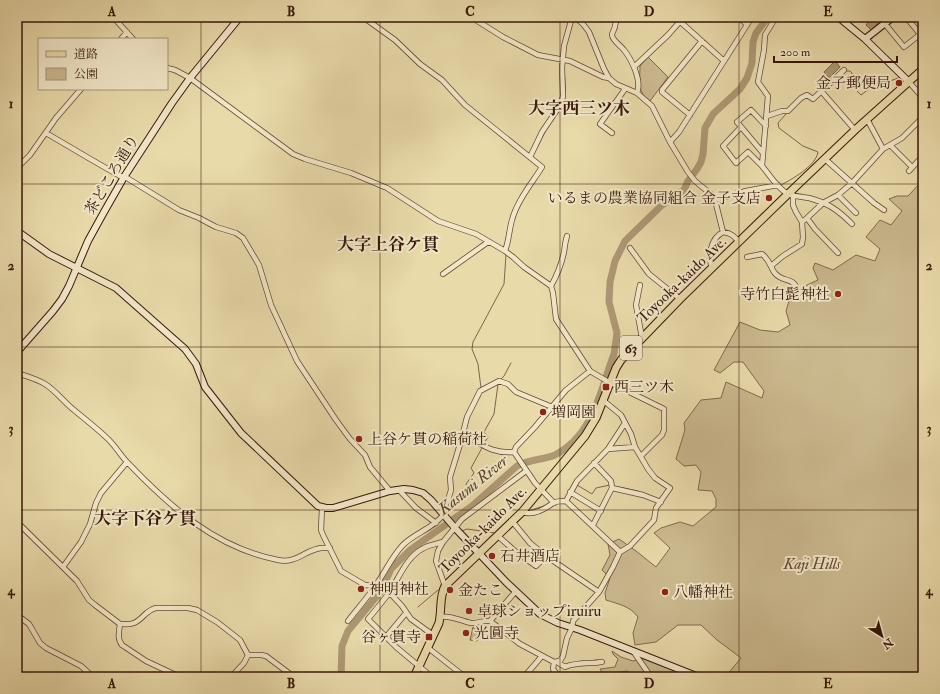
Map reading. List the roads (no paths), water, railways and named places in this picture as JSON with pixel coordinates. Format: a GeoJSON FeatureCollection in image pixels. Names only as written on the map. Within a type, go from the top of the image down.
{"type":"FeatureCollection","features":[{"type":"Feature","properties":{"kind":"main road","name":"Toyooka-kaido Ave."},"geometry":{"type":"LineString","coordinates":[[414,677],[440,618],[441,599],[445,586],[522,512],[585,436],[596,418],[604,401],[609,382],[621,360],[680,299],[791,194],[855,130],[923,69]]}},
{"type":"Feature","properties":{"kind":"street"},"geometry":{"type":"LineString","coordinates":[[113,17],[132,38]]}},
{"type":"Feature","properties":{"kind":"street","name":"茶どころ通り"},"geometry":{"type":"LineString","coordinates":[[17,352],[62,299],[88,241],[124,177],[172,103],[190,78],[240,17]]}},
{"type":"Feature","properties":{"kind":"street"},"geometry":{"type":"LineString","coordinates":[[363,17],[395,40],[420,64],[442,80],[465,105],[542,167],[515,211],[505,251]]}},
{"type":"Feature","properties":{"kind":"street"},"geometry":{"type":"LineString","coordinates":[[471,17],[497,34],[538,55],[570,61],[603,77],[609,78]]}},
{"type":"Feature","properties":{"kind":"street"},"geometry":{"type":"LineString","coordinates":[[530,157],[542,132],[561,104],[563,96],[562,59],[564,46],[573,17],[583,24],[589,32],[604,70],[609,78],[625,89],[637,93],[652,106],[670,142],[688,172],[695,181],[712,195],[716,201],[723,232]]}},
{"type":"Feature","properties":{"kind":"street"},"geometry":{"type":"LineString","coordinates":[[616,17],[616,25],[612,35],[613,38],[625,50],[634,67],[638,82],[637,93]]}},
{"type":"Feature","properties":{"kind":"street"},"geometry":{"type":"LineString","coordinates":[[675,17],[724,61]]}},
{"type":"Feature","properties":{"kind":"street"},"geometry":{"type":"LineString","coordinates":[[634,67],[684,17]]}},
{"type":"Feature","properties":{"kind":"street"},"geometry":{"type":"LineString","coordinates":[[739,17],[747,25]]}},
{"type":"Feature","properties":{"kind":"street"},"geometry":{"type":"LineString","coordinates":[[670,142],[679,132],[752,17]]}},
{"type":"Feature","properties":{"kind":"street"},"geometry":{"type":"LineString","coordinates":[[762,166],[768,96],[758,82],[764,50],[765,35],[776,17]]}},
{"type":"Feature","properties":{"kind":"street"},"geometry":{"type":"LineString","coordinates":[[838,17],[865,39],[923,98]]}},
{"type":"Feature","properties":{"kind":"street"},"geometry":{"type":"LineString","coordinates":[[865,39],[893,17]]}},
{"type":"Feature","properties":{"kind":"street"},"geometry":{"type":"LineString","coordinates":[[886,24],[904,47],[922,33],[906,17]]}},
{"type":"Feature","properties":{"kind":"street"},"geometry":{"type":"LineString","coordinates":[[122,38],[127,32]]}},
{"type":"Feature","properties":{"kind":"street"},"geometry":{"type":"LineString","coordinates":[[690,115],[662,92],[662,90],[702,41]]}},
{"type":"Feature","properties":{"kind":"street"},"geometry":{"type":"LineString","coordinates":[[168,68],[175,70],[190,78],[293,154],[351,172],[387,188],[438,221],[476,234],[505,251],[524,267],[551,286],[556,319],[590,370],[596,376],[664,409],[664,430],[662,435],[641,456]]}},
{"type":"Feature","properties":{"kind":"street"},"geometry":{"type":"LineString","coordinates":[[767,116],[782,111],[788,111],[801,98],[807,95],[813,99],[844,70]]}},
{"type":"Feature","properties":{"kind":"street"},"geometry":{"type":"LineString","coordinates":[[612,133],[600,124],[625,89]]}},
{"type":"Feature","properties":{"kind":"street"},"geometry":{"type":"LineString","coordinates":[[17,168],[30,155],[56,118],[81,90]]}},
{"type":"Feature","properties":{"kind":"street"},"geometry":{"type":"LineString","coordinates":[[822,92],[855,130]]}},
{"type":"Feature","properties":{"kind":"street"},"geometry":{"type":"LineString","coordinates":[[763,153],[737,122],[750,110],[766,126]]}},
{"type":"Feature","properties":{"kind":"street"},"geometry":{"type":"LineString","coordinates":[[802,222],[823,203],[838,195],[852,183],[883,149],[902,138],[923,117]]}},
{"type":"Feature","properties":{"kind":"street"},"geometry":{"type":"LineString","coordinates":[[867,119],[883,149]]}},
{"type":"Feature","properties":{"kind":"street"},"geometry":{"type":"LineString","coordinates":[[741,127],[722,146],[736,163],[748,152],[778,185],[791,194],[823,203],[839,211],[852,224]]}},
{"type":"Feature","properties":{"kind":"street"},"geometry":{"type":"LineString","coordinates":[[46,133],[179,210],[199,218],[216,228],[236,233],[243,238],[259,265],[271,305],[297,361],[336,420],[350,439],[365,455],[370,467],[390,492]]}},
{"type":"Feature","properties":{"kind":"street"},"geometry":{"type":"LineString","coordinates":[[890,145],[911,169],[920,159]]}},
{"type":"Feature","properties":{"kind":"street"},"geometry":{"type":"LineString","coordinates":[[825,159],[874,203],[884,210]]}},
{"type":"Feature","properties":{"kind":"street"},"geometry":{"type":"LineString","coordinates":[[716,201],[746,191],[778,185]]}},
{"type":"Feature","properties":{"kind":"street"},"geometry":{"type":"LineString","coordinates":[[771,266],[783,256],[802,244],[802,222],[793,205],[791,194]]}},
{"type":"Feature","properties":{"kind":"street"},"geometry":{"type":"LineString","coordinates":[[838,195],[856,213]]}},
{"type":"Feature","properties":{"kind":"street"},"geometry":{"type":"LineString","coordinates":[[807,218],[815,229],[838,253]]}},
{"type":"Feature","properties":{"kind":"street"},"geometry":{"type":"LineString","coordinates":[[17,231],[49,254],[122,293],[184,349],[196,364],[205,387],[241,433],[313,502],[322,508],[333,508],[399,490],[409,489],[423,493],[444,514],[479,554],[540,614],[558,624],[580,630],[699,677]]}},
{"type":"Feature","properties":{"kind":"street"},"geometry":{"type":"LineString","coordinates":[[712,269],[709,256],[716,237],[723,232],[732,234],[739,242]]}},
{"type":"Feature","properties":{"kind":"street"},"geometry":{"type":"LineString","coordinates":[[551,286],[563,258],[567,236]]}},
{"type":"Feature","properties":{"kind":"street"},"geometry":{"type":"LineString","coordinates":[[443,274],[488,242]]}},
{"type":"Feature","properties":{"kind":"street"},"geometry":{"type":"LineString","coordinates":[[630,248],[649,274],[680,299]]}},
{"type":"Feature","properties":{"kind":"street"},"geometry":{"type":"LineString","coordinates":[[748,257],[762,254],[767,258],[775,274],[794,282],[799,297]]}},
{"type":"Feature","properties":{"kind":"street"},"geometry":{"type":"LineString","coordinates":[[640,285],[636,305],[642,338]]}},
{"type":"Feature","properties":{"kind":"street"},"geometry":{"type":"LineString","coordinates":[[514,452],[516,447],[536,427],[566,390],[590,370]]}},
{"type":"Feature","properties":{"kind":"street"},"geometry":{"type":"LineString","coordinates":[[17,373],[45,384],[51,388],[61,399],[110,441],[127,462],[191,521],[236,548],[287,561],[321,548],[330,548]]}},
{"type":"Feature","properties":{"kind":"street"},"geometry":{"type":"LineString","coordinates":[[348,621],[376,586],[391,560],[403,545],[410,538],[436,523],[444,514],[451,490],[450,477],[467,417],[480,392],[499,381],[508,384],[516,392],[552,407]]}},
{"type":"Feature","properties":{"kind":"street"},"geometry":{"type":"LineString","coordinates":[[555,662],[560,661],[563,656],[573,621],[599,592],[621,551],[630,546],[654,520],[656,508],[670,488],[655,478],[635,447],[631,434],[621,415],[604,401]]}},
{"type":"Feature","properties":{"kind":"street"},"geometry":{"type":"LineString","coordinates":[[566,501],[577,481],[608,449],[625,423]]}},
{"type":"Feature","properties":{"kind":"street"},"geometry":{"type":"LineString","coordinates":[[463,434],[494,451],[514,452]]}},
{"type":"Feature","properties":{"kind":"street"},"geometry":{"type":"LineString","coordinates":[[608,449],[635,447]]}},
{"type":"Feature","properties":{"kind":"street"},"geometry":{"type":"LineString","coordinates":[[514,452],[526,471],[541,490],[554,503]]}},
{"type":"Feature","properties":{"kind":"street"},"geometry":{"type":"LineString","coordinates":[[64,567],[90,524],[96,503],[101,493],[127,462]]}},
{"type":"Feature","properties":{"kind":"street"},"geometry":{"type":"LineString","coordinates":[[593,525],[612,488],[611,481],[594,463]]}},
{"type":"Feature","properties":{"kind":"street"},"geometry":{"type":"LineString","coordinates":[[445,586],[436,561],[442,542],[462,519],[526,471]]}},
{"type":"Feature","properties":{"kind":"street"},"geometry":{"type":"LineString","coordinates":[[612,488],[643,495],[661,502]]}},
{"type":"Feature","properties":{"kind":"street"},"geometry":{"type":"LineString","coordinates":[[399,490],[416,508],[436,523]]}},
{"type":"Feature","properties":{"kind":"street"},"geometry":{"type":"LineString","coordinates":[[570,492],[601,511]]}},
{"type":"Feature","properties":{"kind":"street"},"geometry":{"type":"LineString","coordinates":[[566,501],[619,551],[621,551]]}},
{"type":"Feature","properties":{"kind":"street"},"geometry":{"type":"LineString","coordinates":[[522,512],[527,514],[548,507],[554,503],[566,501]]}},
{"type":"Feature","properties":{"kind":"street"},"geometry":{"type":"LineString","coordinates":[[322,508],[321,530],[341,571],[365,585],[376,586],[389,592],[402,606],[411,619],[433,635]]}},
{"type":"Feature","properties":{"kind":"street"},"geometry":{"type":"LineString","coordinates":[[512,521],[530,543],[546,556],[599,592]]}},
{"type":"Feature","properties":{"kind":"street"},"geometry":{"type":"LineString","coordinates":[[17,522],[77,580],[90,601],[102,612],[120,624],[131,624],[136,622],[151,609],[156,608],[188,608],[197,610],[240,640],[248,655]]}},
{"type":"Feature","properties":{"kind":"street"},"geometry":{"type":"LineString","coordinates":[[498,536],[516,552],[536,566],[546,556]]}},
{"type":"Feature","properties":{"kind":"street"},"geometry":{"type":"LineString","coordinates":[[432,677],[386,637],[368,619],[389,592],[414,555],[421,549],[442,542]]}},
{"type":"Feature","properties":{"kind":"street"},"geometry":{"type":"LineString","coordinates":[[490,621],[516,591]]}},
{"type":"Feature","properties":{"kind":"street"},"geometry":{"type":"LineString","coordinates":[[386,637],[406,613]]}},
{"type":"Feature","properties":{"kind":"street"},"geometry":{"type":"LineString","coordinates":[[17,615],[29,624],[40,643],[46,648],[81,666],[93,677]]}},
{"type":"Feature","properties":{"kind":"street"},"geometry":{"type":"LineString","coordinates":[[440,618],[450,616],[473,623],[482,620],[490,621],[520,644],[565,667],[583,662],[602,662]]}},
{"type":"Feature","properties":{"kind":"street"},"geometry":{"type":"LineString","coordinates":[[120,624],[119,641],[122,645],[146,661],[180,677]]}},
{"type":"Feature","properties":{"kind":"street"},"geometry":{"type":"LineString","coordinates":[[427,647],[465,677]]}},
{"type":"Feature","properties":{"kind":"street"},"geometry":{"type":"LineString","coordinates":[[632,650],[651,677]]}},
{"type":"Feature","properties":{"kind":"street"},"geometry":{"type":"LineString","coordinates":[[231,677],[244,663],[248,655]]}},
{"type":"Feature","properties":{"kind":"street"},"geometry":{"type":"LineString","coordinates":[[248,655],[266,656],[294,677]]}},
{"type":"Feature","properties":{"kind":"street"},"geometry":{"type":"LineString","coordinates":[[524,677],[542,656]]}},
{"type":"Feature","properties":{"kind":"street"},"geometry":{"type":"LineString","coordinates":[[555,662],[553,669],[559,677]]}},
{"type":"Feature","properties":{"kind":"waterway","name":"Kasumi River"},"geometry":{"type":"LineString","coordinates":[[341,677],[342,646],[348,631],[381,591],[391,569],[410,550],[472,506],[517,466],[555,455],[579,436],[587,424],[594,411],[614,354],[617,333],[609,302],[610,282],[615,261],[625,241],[662,205],[684,190],[688,181],[701,162],[705,128],[713,114],[740,89],[747,78],[752,63],[753,42],[756,33],[768,17]]}},
{"type":"Feature","properties":{"kind":"waterway"},"geometry":{"type":"LineString","coordinates":[[550,124],[563,103],[565,92],[564,68]]}},
{"type":"Feature","properties":{"kind":"waterway"},"geometry":{"type":"LineString","coordinates":[[846,71],[850,71],[852,73],[855,89],[861,95],[869,89],[898,78]]}},
{"type":"Feature","properties":{"kind":"waterway"},"geometry":{"type":"LineString","coordinates":[[779,186],[808,167],[813,162],[818,152],[803,146],[779,128],[778,123],[786,114]]}},
{"type":"Feature","properties":{"kind":"waterway"},"geometry":{"type":"LineString","coordinates":[[537,148],[546,130]]}},
{"type":"Feature","properties":{"kind":"waterway"},"geometry":{"type":"LineString","coordinates":[[684,190],[714,202]]}},
{"type":"Feature","properties":{"kind":"waterway"},"geometry":{"type":"LineString","coordinates":[[481,388],[478,364],[472,349],[473,342],[504,284],[506,255]]}},
{"type":"Feature","properties":{"kind":"waterway"},"geometry":{"type":"LineString","coordinates":[[501,379],[511,363]]}},
{"type":"Feature","properties":{"kind":"waterway"},"geometry":{"type":"LineString","coordinates":[[484,443],[488,437],[484,432],[494,414],[498,384]]}},
{"type":"Feature","properties":{"kind":"waterway"},"geometry":{"type":"LineString","coordinates":[[476,403],[480,397]]}},
{"type":"Feature","properties":{"kind":"waterway"},"geometry":{"type":"LineString","coordinates":[[464,490],[467,486],[466,484],[474,473],[471,468],[482,448]]}},
{"type":"Feature","properties":{"kind":"waterway"},"geometry":{"type":"LineString","coordinates":[[577,485],[592,494],[596,488],[610,485]]}},
{"type":"Feature","properties":{"kind":"waterway"},"geometry":{"type":"LineString","coordinates":[[619,487],[638,491]]}},
{"type":"Feature","properties":{"kind":"waterway"},"geometry":{"type":"LineString","coordinates":[[528,511],[544,506]]}},
{"type":"Feature","properties":{"kind":"waterway"},"geometry":{"type":"LineString","coordinates":[[462,531],[467,529],[495,533]]}},
{"type":"Feature","properties":{"kind":"waterway"},"geometry":{"type":"LineString","coordinates":[[418,607],[438,590]]}},
{"type":"Feature","properties":{"kind":"place","name":"金子郵便局"},"geometry":{"type":"Point","coordinates":[899,83]}},
{"type":"Feature","properties":{"kind":"place","name":"いるまの農業協同組合 金子支店"},"geometry":{"type":"Point","coordinates":[769,198]}},
{"type":"Feature","properties":{"kind":"place","name":"寺竹白髭神社"},"geometry":{"type":"Point","coordinates":[838,294]}},
{"type":"Feature","properties":{"kind":"place","name":"西三ツ木"},"geometry":{"type":"Point","coordinates":[606,387]}},
{"type":"Feature","properties":{"kind":"place","name":"増岡園"},"geometry":{"type":"Point","coordinates":[543,412]}},
{"type":"Feature","properties":{"kind":"place","name":"上谷ケ貫の稲荷社"},"geometry":{"type":"Point","coordinates":[359,439]}},
{"type":"Feature","properties":{"kind":"place","name":"石井酒店"},"geometry":{"type":"Point","coordinates":[492,556]}},
{"type":"Feature","properties":{"kind":"place","name":"神明神社"},"geometry":{"type":"Point","coordinates":[361,589]}},
{"type":"Feature","properties":{"kind":"place","name":"金たこ"},"geometry":{"type":"Point","coordinates":[450,590]}},
{"type":"Feature","properties":{"kind":"place","name":"八幡神社"},"geometry":{"type":"Point","coordinates":[665,592]}},
{"type":"Feature","properties":{"kind":"place","name":"卓球ショップiruiru"},"geometry":{"type":"Point","coordinates":[469,611]}},
{"type":"Feature","properties":{"kind":"place","name":"光圓寺"},"geometry":{"type":"Point","coordinates":[466,633]}},
{"type":"Feature","properties":{"kind":"place","name":"谷ヶ貫寺"},"geometry":{"type":"Point","coordinates":[429,637]}},
{"type":"Feature","properties":{"kind":"district","name":"大字西三ツ木"},"geometry":{"type":"Point","coordinates":[579,108]}},
{"type":"Feature","properties":{"kind":"district","name":"大字上谷ケ貫"},"geometry":{"type":"Point","coordinates":[388,244]}},
{"type":"Feature","properties":{"kind":"district","name":"大字下谷ケ貫"},"geometry":{"type":"Point","coordinates":[145,518]}},
{"type":"Feature","properties":{"kind":"park label","name":"Kaji Hills"},"geometry":{"type":"Point","coordinates":[812,564]}}]}
